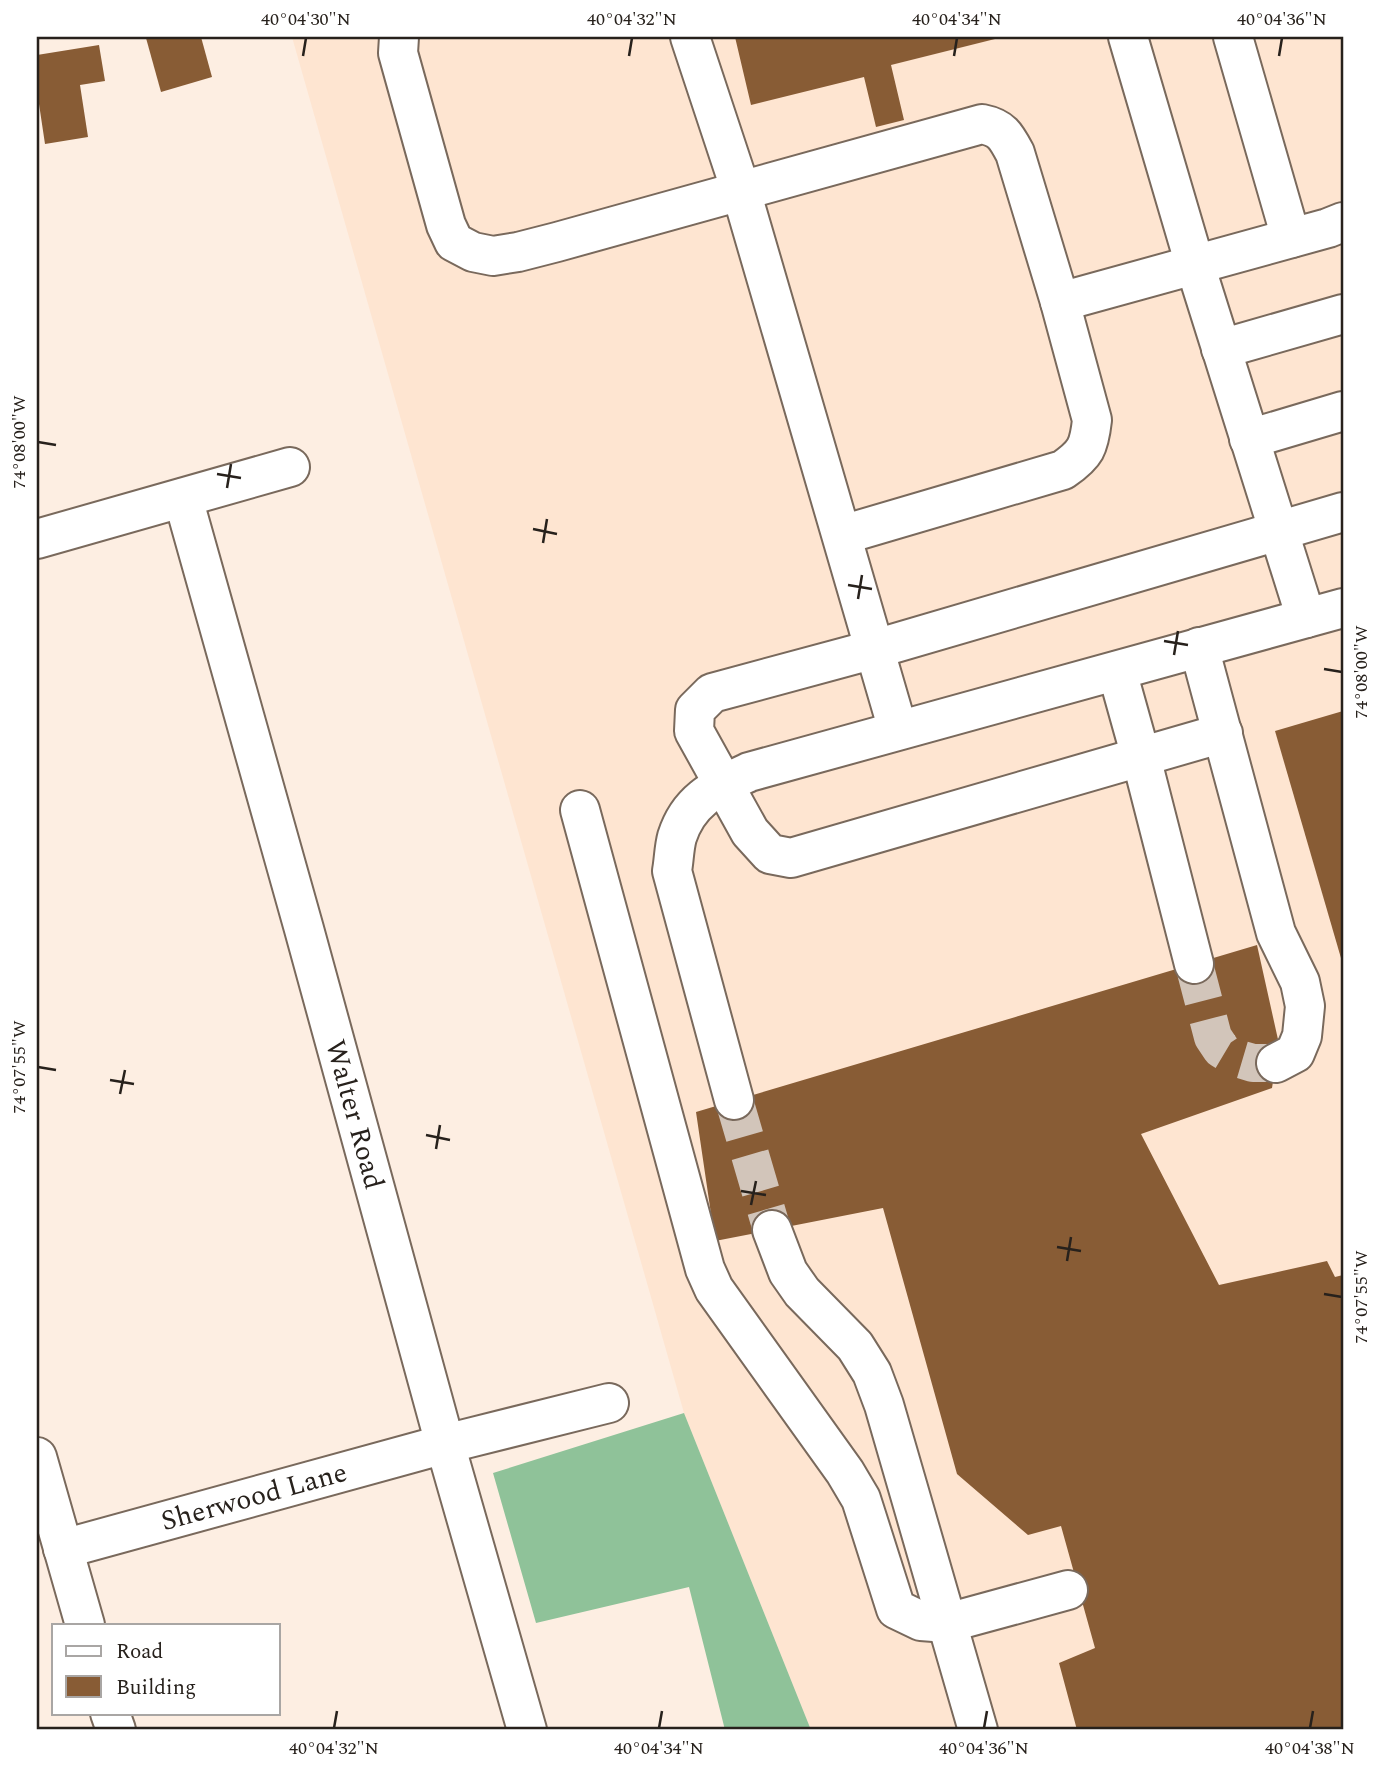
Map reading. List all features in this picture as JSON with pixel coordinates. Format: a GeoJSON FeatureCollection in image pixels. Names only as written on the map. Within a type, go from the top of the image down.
{"type":"FeatureCollection","features":[{"type":"Feature","properties":{"kind":"street"},"geometry":{"type":"LineString","coordinates":[[399,37],[398,54],[446,225],[454,242],[472,252],[493,257],[982,124],[993,126],[1005,135],[1015,153],[1060,302],[1092,420],[1090,439],[1080,458],[1063,470],[842,535]]}},
{"type":"Feature","properties":{"kind":"street"},"geometry":{"type":"LineString","coordinates":[[690,37],[741,191],[898,730]]}},
{"type":"Feature","properties":{"kind":"street"},"geometry":{"type":"LineString","coordinates":[[1128,37],[1195,265],[1306,618]]}},
{"type":"Feature","properties":{"kind":"street"},"geometry":{"type":"LineString","coordinates":[[1233,37],[1291,238]]}},
{"type":"Feature","properties":{"kind":"street"},"geometry":{"type":"LineString","coordinates":[[1060,302],[1343,222]]}},
{"type":"Feature","properties":{"kind":"street"},"geometry":{"type":"LineString","coordinates":[[1221,349],[1343,314]]}},
{"type":"Feature","properties":{"kind":"street"},"geometry":{"type":"LineString","coordinates":[[1249,439],[1343,411]]}},
{"type":"Feature","properties":{"kind":"street"},"geometry":{"type":"LineString","coordinates":[[37,540],[290,467]]}},
{"type":"Feature","properties":{"kind":"street","name":"Walter Road"},"geometry":{"type":"LineString","coordinates":[[183,498],[527,1730]]}},
{"type":"Feature","properties":{"kind":"street"},"geometry":{"type":"LineString","coordinates":[[1223,733],[792,858],[770,854],[750,832],[694,731],[695,710],[712,693],[874,649],[1343,512]]}},
{"type":"Feature","properties":{"kind":"street"},"geometry":{"type":"LineString","coordinates":[[734,1100],[672,871],[677,838],[687,815],[701,798],[749,772],[1343,608]]}},
{"type":"Feature","properties":{"kind":"street"},"geometry":{"type":"LineString","coordinates":[[1199,647],[1276,933],[1300,982],[1305,1006],[1302,1036],[1295,1052],[1276,1063]]}},
{"type":"Feature","properties":{"kind":"street"},"geometry":{"type":"LineString","coordinates":[[1117,671],[1194,964]]}},
{"type":"Feature","properties":{"kind":"street"},"geometry":{"type":"LineString","coordinates":[[580,810],[705,1269],[714,1289],[845,1472],[861,1499],[895,1609],[921,1621],[947,1623],[1068,1590]]}},
{"type":"Feature","properties":{"kind":"street"},"geometry":{"type":"LineString","coordinates":[[772,1230],[788,1272],[802,1292],[855,1346],[872,1373],[888,1418],[978,1730]]}},
{"type":"Feature","properties":{"kind":"street","name":"Sherwood Lane"},"geometry":{"type":"LineString","coordinates":[[63,1549],[445,1444],[609,1403]]}},
{"type":"Feature","properties":{"kind":"street"},"geometry":{"type":"LineString","coordinates":[[37,1457],[85,1624]]}},
{"type":"Feature","properties":{"kind":"shaded area"},"geometry":{"type":"Polygon","coordinates":[[[292,37],[1343,37],[1343,1730],[811,1730],[684,1413],[292,37]]]}},
{"type":"Feature","properties":{"kind":"green space"},"geometry":{"type":"Polygon","coordinates":[[[684,1413],[811,1730],[725,1730],[689,1587],[536,1623],[493,1473],[684,1413]]]}},
{"type":"Feature","properties":{"kind":"building"},"geometry":{"type":"Polygon","coordinates":[[[201,37],[212,77],[161,92],[146,38],[201,37]]]}},
{"type":"Feature","properties":{"kind":"building"},"geometry":{"type":"Polygon","coordinates":[[[735,37],[995,39],[891,65],[904,120],[876,127],[864,77],[751,105],[735,37]]]}},
{"type":"Feature","properties":{"kind":"building"},"geometry":{"type":"Polygon","coordinates":[[[99,45],[105,81],[80,85],[88,137],[45,144],[39,104],[37,105],[37,55],[99,45]]]}},
{"type":"Feature","properties":{"kind":"building"},"geometry":{"type":"Polygon","coordinates":[[[1343,711],[1343,965],[1275,731],[1343,711]]]}},
{"type":"Feature","properties":{"kind":"building"},"geometry":{"type":"Polygon","coordinates":[[[1257,945],[1279,1044],[1272,1088],[1141,1134],[1219,1285],[1327,1261],[1335,1277],[1343,1275],[1343,1730],[1077,1730],[1059,1663],[1095,1648],[1061,1526],[1028,1535],[957,1474],[883,1208],[715,1241],[696,1112],[1257,945]]]}},
{"type":"Feature","properties":{"kind":"tunnel"},"geometry":{"type":"LineString","coordinates":[[1194,964],[1213,1037],[1221,1049],[1236,1058],[1253,1063],[1276,1063]]}},
{"type":"Feature","properties":{"kind":"tunnel"},"geometry":{"type":"LineString","coordinates":[[734,1100],[772,1230]]}}]}
